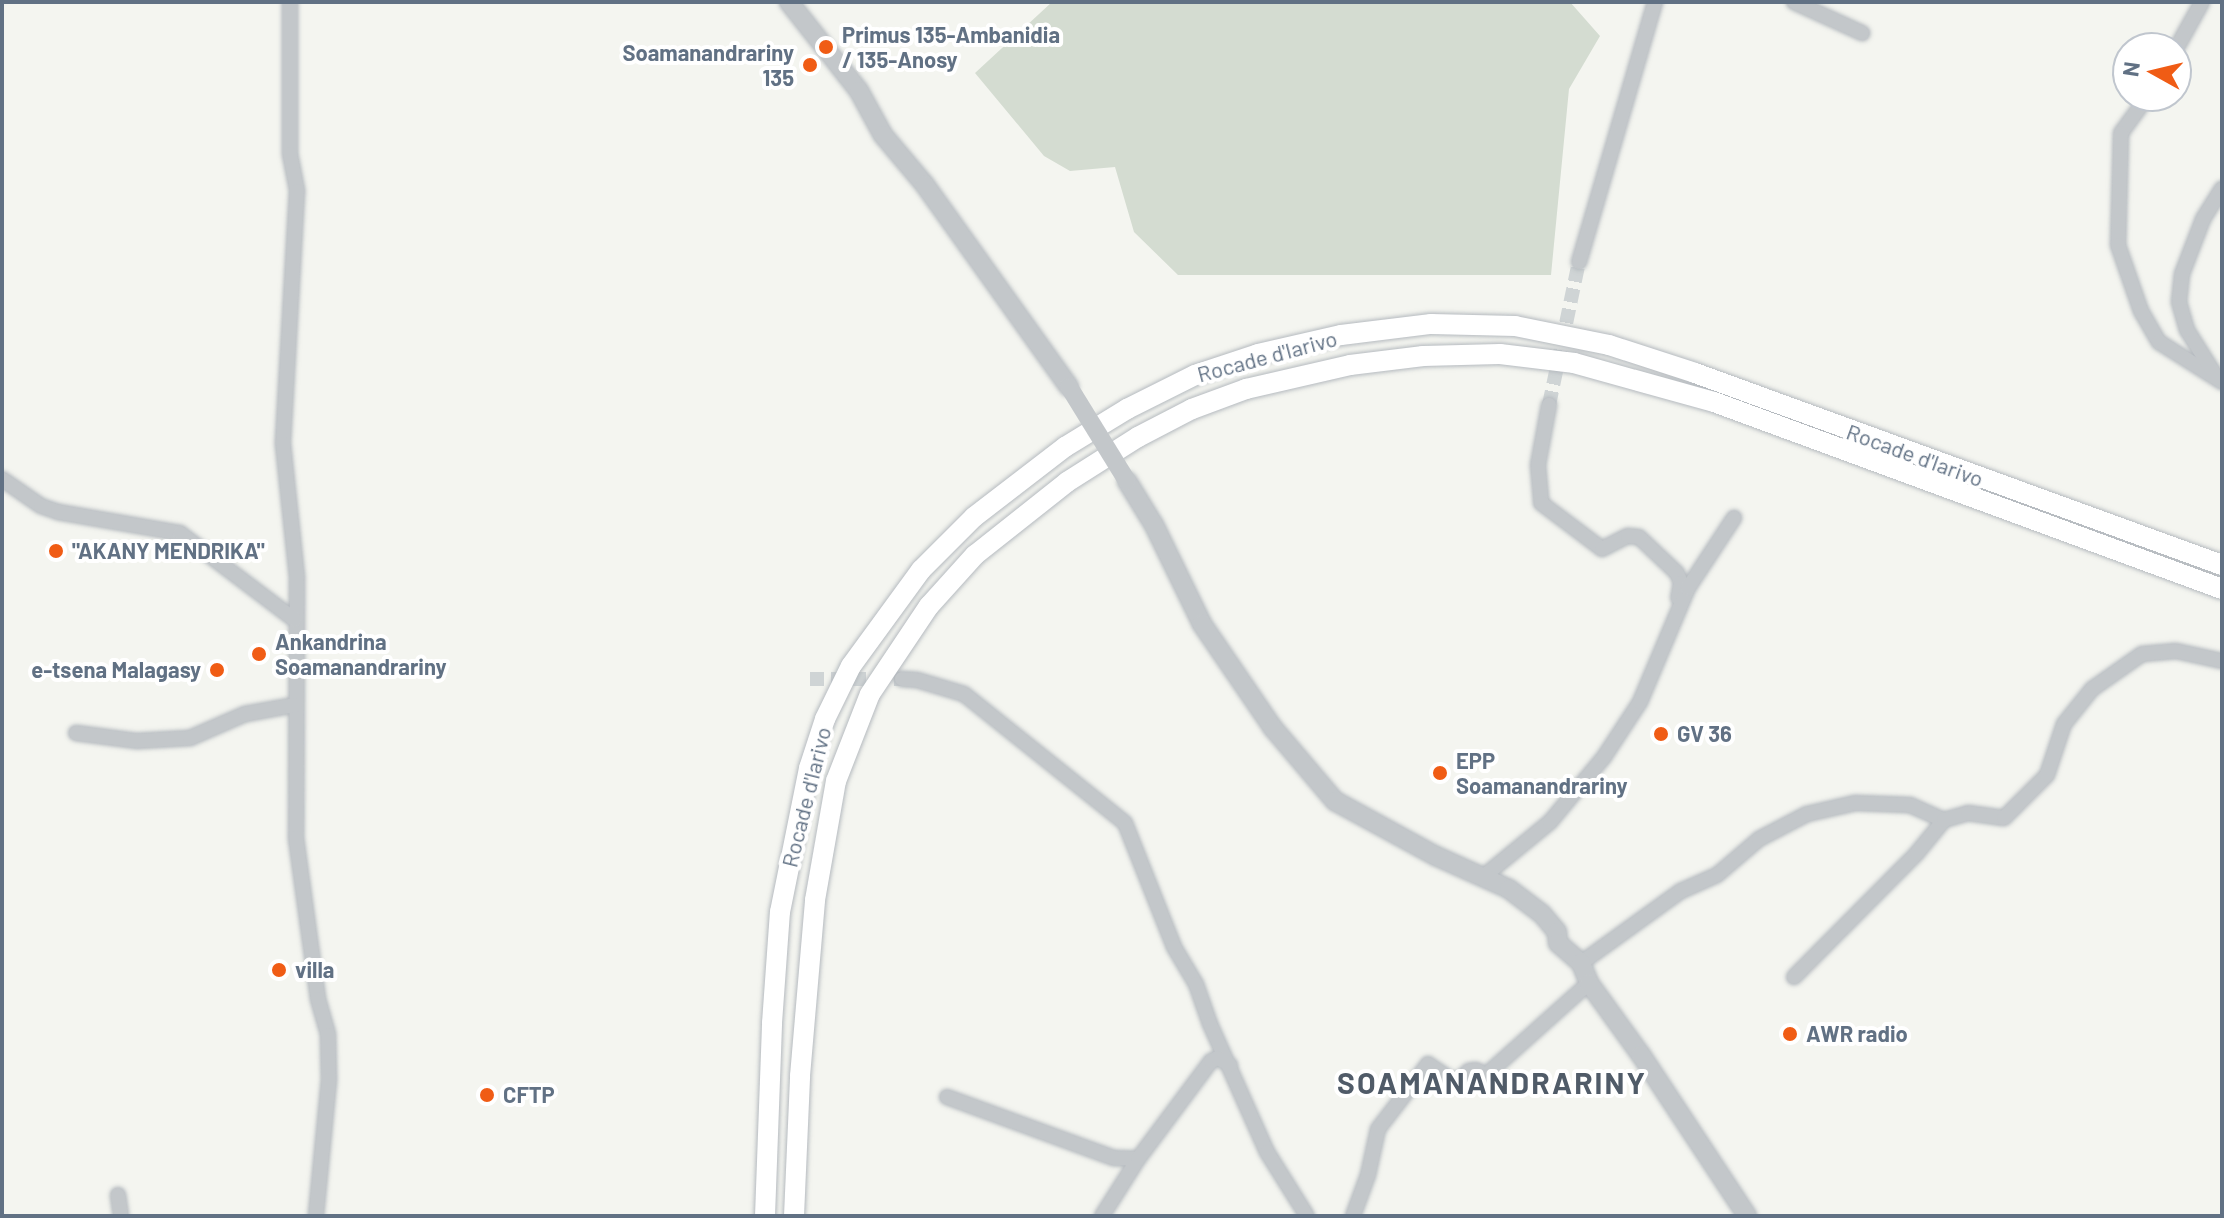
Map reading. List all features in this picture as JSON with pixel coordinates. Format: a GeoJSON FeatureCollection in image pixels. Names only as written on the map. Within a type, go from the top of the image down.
{"type":"FeatureCollection","features":[{"type":"Feature","properties":{"kind":"main road","name":"Rocade d'Iarivo"},"geometry":{"type":"LineString","coordinates":[[765,1216],[772,1023],[780,912],[809,768],[825,719],[851,666],[921,570],[974,517],[1065,447],[1127,409],[1195,375],[1258,354],[1341,335],[1431,324],[1515,326],[1609,345],[1695,373],[2222,565]]}},
{"type":"Feature","properties":{"kind":"main road","name":"Rocade d'Iarivo"},"geometry":{"type":"LineString","coordinates":[[794,1216],[806,991],[817,885],[836,781],[870,694],[929,606],[975,555],[1067,482],[1138,437],[1192,409],[1297,375],[1364,363],[1500,354],[1574,363],[1670,387],[1774,423],[1947,490],[2222,589]]}},
{"type":"Feature","properties":{"kind":"street"},"geometry":{"type":"LineString","coordinates":[[290,2],[290,154],[297,191],[283,444],[297,577],[296,838],[318,999],[328,1035],[329,1080],[316,1216]]}},
{"type":"Feature","properties":{"kind":"street"},"geometry":{"type":"LineString","coordinates":[[789,2],[859,91],[883,135],[925,185],[1069,387],[1154,525],[1202,624],[1266,720],[1335,801],[1509,889],[1542,914],[1557,932],[1558,943],[1581,963],[1589,983],[1747,1216]]}},
{"type":"Feature","properties":{"kind":"street"},"geometry":{"type":"LineString","coordinates":[[1579,262],[1655,2]]}},
{"type":"Feature","properties":{"kind":"street"},"geometry":{"type":"LineString","coordinates":[[1794,2],[1862,33]]}},
{"type":"Feature","properties":{"kind":"street"},"geometry":{"type":"LineString","coordinates":[[2185,32],[2202,2]]}},
{"type":"Feature","properties":{"kind":"street"},"geometry":{"type":"LineString","coordinates":[[2136,112],[2121,133],[2118,245],[2141,311],[2159,342],[2220,381]]}},
{"type":"Feature","properties":{"kind":"street"},"geometry":{"type":"LineString","coordinates":[[2220,381],[2187,330],[2179,302],[2182,274],[2203,219],[2222,189]]}},
{"type":"Feature","properties":{"kind":"street"},"geometry":{"type":"LineString","coordinates":[[1549,405],[1538,465],[1541,503],[1602,549],[1628,536],[1639,537],[1679,577],[1676,614]]}},
{"type":"Feature","properties":{"kind":"street"},"geometry":{"type":"LineString","coordinates":[[2,479],[41,506],[58,512],[180,533],[295,620]]}},
{"type":"Feature","properties":{"kind":"street"},"geometry":{"type":"LineString","coordinates":[[1483,877],[1550,822],[1604,757],[1640,702],[1688,588],[1734,518]]}},
{"type":"Feature","properties":{"kind":"street"},"geometry":{"type":"LineString","coordinates":[[1794,977],[1917,853],[1944,820],[1968,813],[2004,818],[2047,775],[2064,724],[2092,689],[2142,654],[2176,651],[2222,661]]}},
{"type":"Feature","properties":{"kind":"street"},"geometry":{"type":"LineString","coordinates":[[902,679],[917,680],[964,694],[1125,823],[1174,947],[1196,984],[1210,1024],[1267,1152],[1307,1216]]}},
{"type":"Feature","properties":{"kind":"street"},"geometry":{"type":"LineString","coordinates":[[76,733],[137,741],[190,738],[245,714],[295,705]]}},
{"type":"Feature","properties":{"kind":"street"},"geometry":{"type":"LineString","coordinates":[[1581,963],[1681,891],[1717,875],[1759,839],[1807,814],[1855,803],[1910,805],[1944,820]]}},
{"type":"Feature","properties":{"kind":"street"},"geometry":{"type":"LineString","coordinates":[[1353,1216],[1368,1175],[1378,1129],[1428,1064],[1456,1083],[1469,1071],[1476,1070],[1486,1075],[1589,983]]}},
{"type":"Feature","properties":{"kind":"street"},"geometry":{"type":"LineString","coordinates":[[1102,1216],[1138,1159],[1211,1061],[1218,1058],[1230,1065]]}},
{"type":"Feature","properties":{"kind":"street"},"geometry":{"type":"LineString","coordinates":[[947,1097],[1114,1158],[1138,1159]]}},
{"type":"Feature","properties":{"kind":"street"},"geometry":{"type":"LineString","coordinates":[[118,1195],[121,1216]]}},
{"type":"Feature","properties":{"kind":"shaded area"},"geometry":{"type":"Polygon","coordinates":[[[1052,2],[1570,2],[1600,36],[1569,89],[1551,275],[1178,275],[1134,232],[1115,167],[1070,171],[1044,156],[975,73],[1052,2]]]}},
{"type":"Feature","properties":{"kind":"tunnel"},"geometry":{"type":"LineString","coordinates":[[1549,405],[1579,262]]}},
{"type":"Feature","properties":{"kind":"tunnel"},"geometry":{"type":"LineString","coordinates":[[810,679],[902,679]]}},
{"type":"Feature","properties":{"kind":"place","name":"Primus 135-Ambanidia / 135-Anosy"},"geometry":{"type":"Point","coordinates":[826,47]}},
{"type":"Feature","properties":{"kind":"place","name":"Soamanandrariny 135"},"geometry":{"type":"Point","coordinates":[810,65]}},
{"type":"Feature","properties":{"kind":"place","name":"\"AKANY MENDRIKA\""},"geometry":{"type":"Point","coordinates":[56,551]}},
{"type":"Feature","properties":{"kind":"place","name":"Ankandrina Soamanandrariny"},"geometry":{"type":"Point","coordinates":[259,654]}},
{"type":"Feature","properties":{"kind":"place","name":"e-tsena Malagasy"},"geometry":{"type":"Point","coordinates":[217,670]}},
{"type":"Feature","properties":{"kind":"place","name":"GV 36"},"geometry":{"type":"Point","coordinates":[1661,734]}},
{"type":"Feature","properties":{"kind":"place","name":"EPP Soamanandrariny"},"geometry":{"type":"Point","coordinates":[1440,773]}},
{"type":"Feature","properties":{"kind":"place","name":"villa"},"geometry":{"type":"Point","coordinates":[279,970]}},
{"type":"Feature","properties":{"kind":"place","name":"AWR radio"},"geometry":{"type":"Point","coordinates":[1790,1034]}},
{"type":"Feature","properties":{"kind":"place","name":"CFTP"},"geometry":{"type":"Point","coordinates":[487,1095]}},
{"type":"Feature","properties":{"kind":"district","name":"SOAMANANDRARINY"},"geometry":{"type":"Point","coordinates":[1492,1082]}}]}
